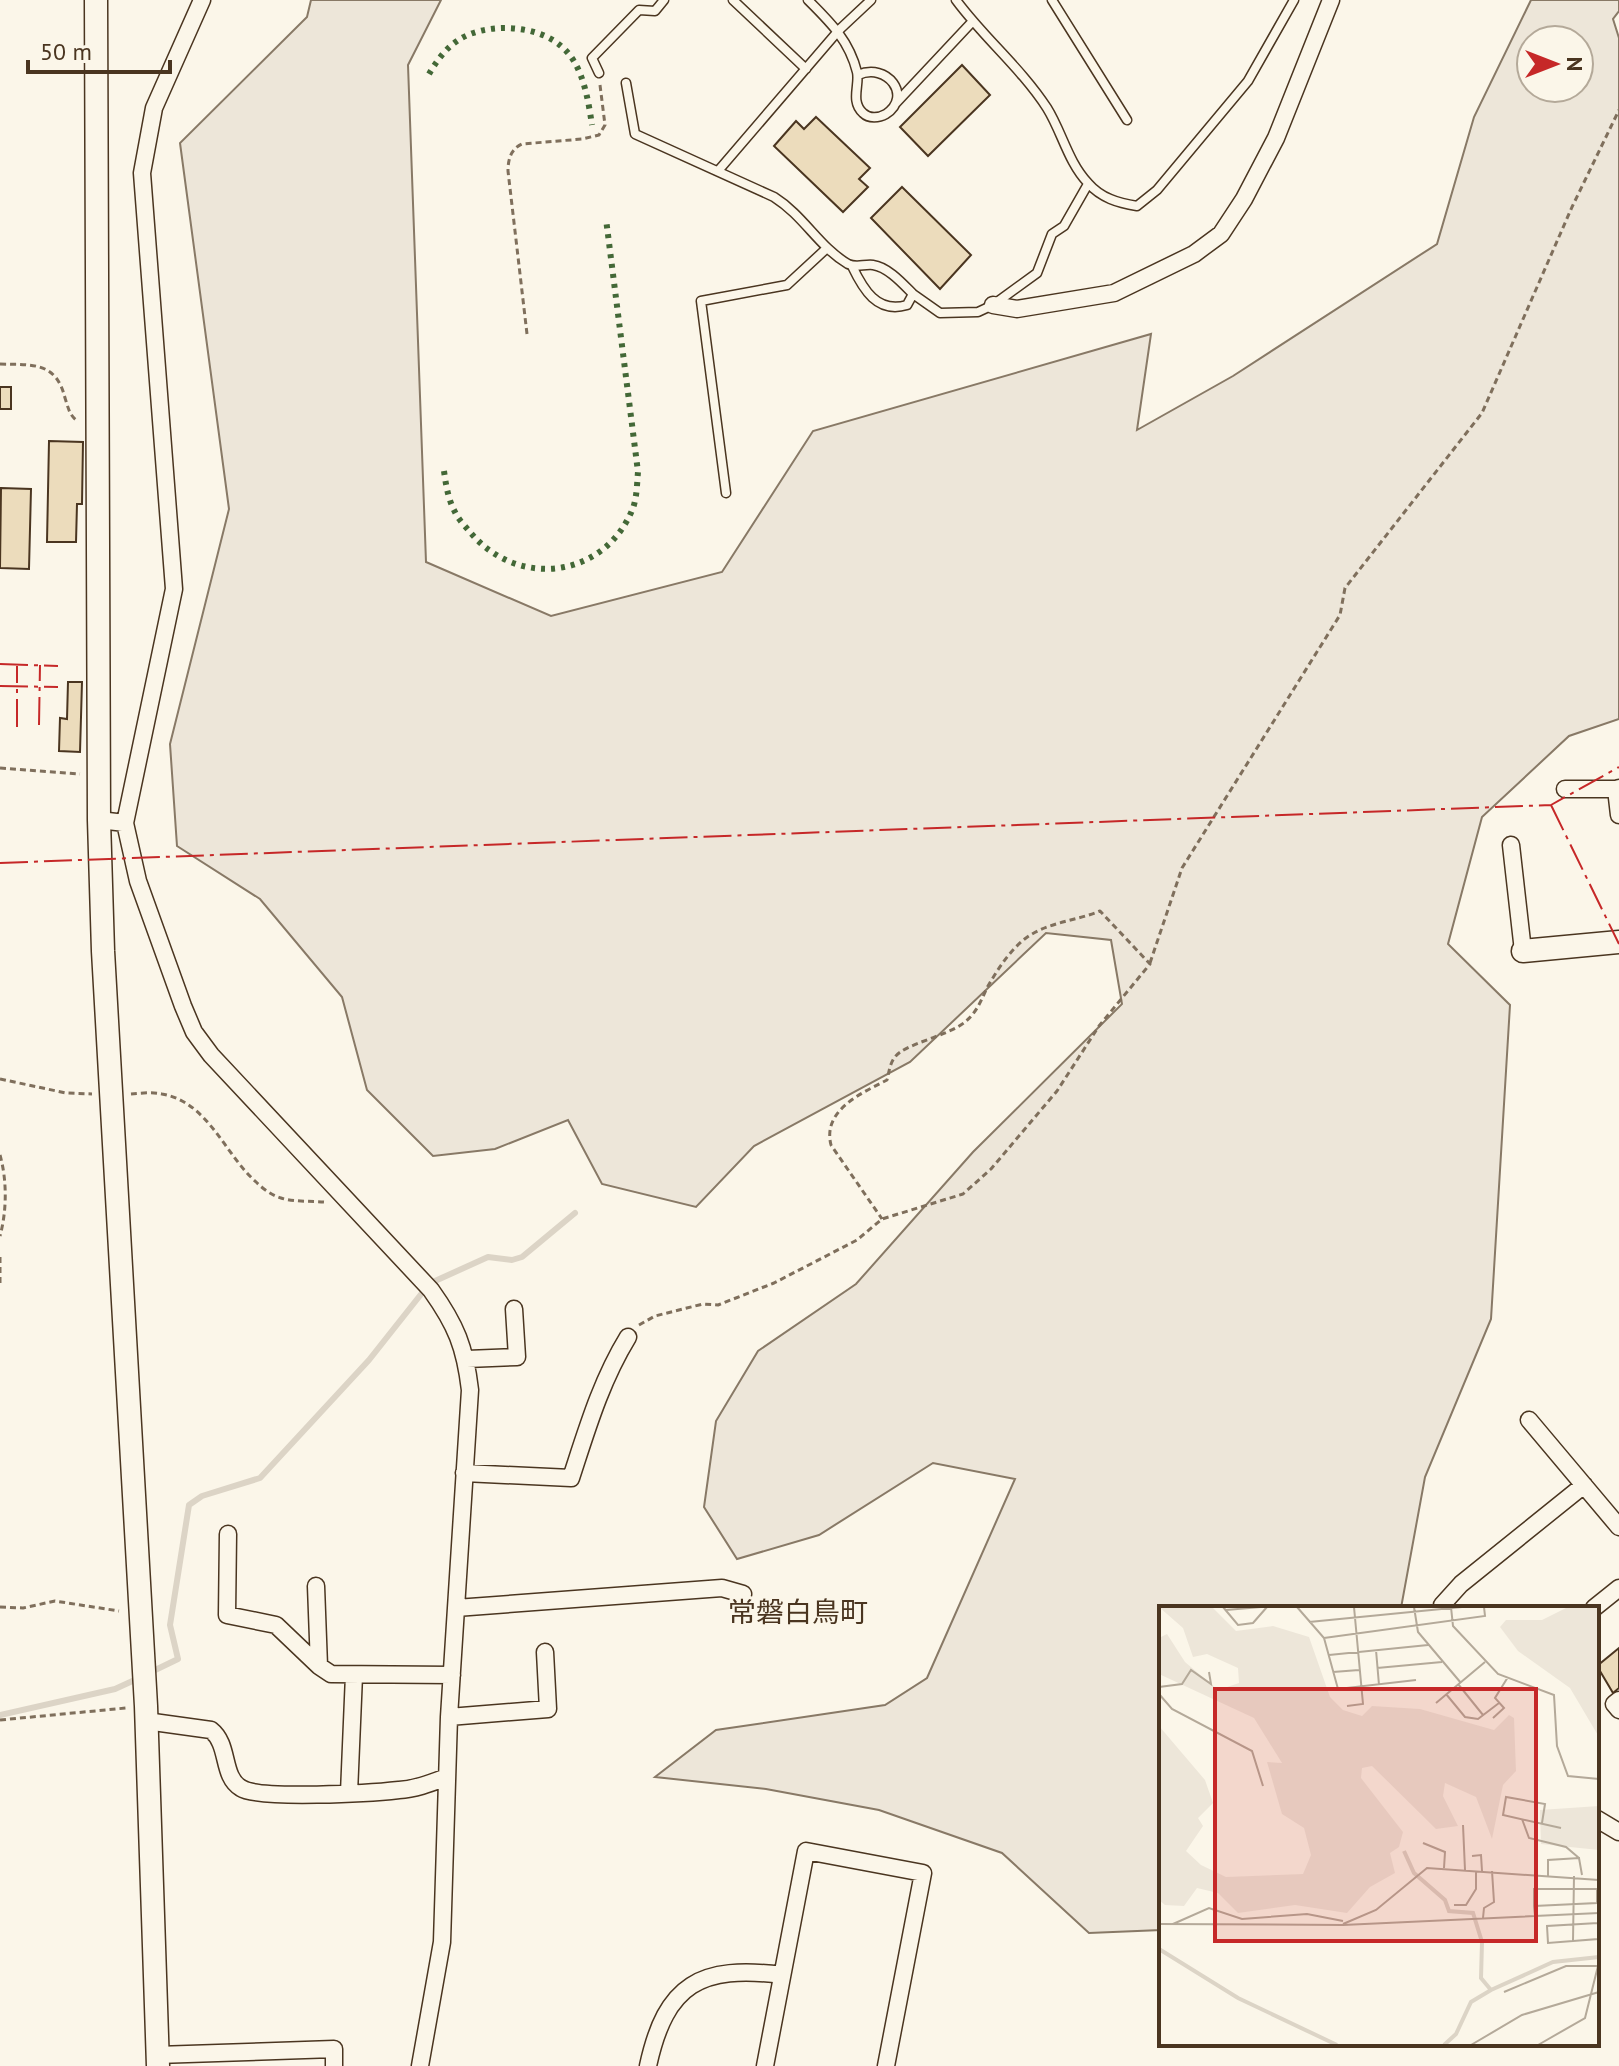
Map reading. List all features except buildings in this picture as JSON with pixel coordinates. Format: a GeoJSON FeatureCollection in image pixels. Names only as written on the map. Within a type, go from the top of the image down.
{"type":"FeatureCollection","features":[{"type":"Feature","properties":{"kind":"street"},"geometry":{"type":"LineString","coordinates":[[96,0],[99,820],[146,1714],[157,2060],[225,2059],[334,2049],[334,2066]]}},
{"type":"Feature","properties":{"kind":"street"},"geometry":{"type":"LineString","coordinates":[[202,0],[154,108],[142,173],[174,589],[125,823],[138,881],[194,1032],[211,1055],[348,1204],[428,1286],[452,1319],[467,1359],[470,1390],[449,1717],[442,1942],[420,2066]]}},
{"type":"Feature","properties":{"kind":"street"},"geometry":{"type":"LineString","coordinates":[[993,305],[1017,309],[1114,293],[1194,254],[1221,234],[1244,199],[1276,138],[1331,0]]}},
{"type":"Feature","properties":{"kind":"street"},"geometry":{"type":"LineString","coordinates":[[1565,789],[1618,789],[1619,815]]}},
{"type":"Feature","properties":{"kind":"street"},"geometry":{"type":"LineString","coordinates":[[99,820],[125,823]]}},
{"type":"Feature","properties":{"kind":"street"},"geometry":{"type":"LineString","coordinates":[[1511,845],[1523,951],[1619,942]]}},
{"type":"Feature","properties":{"kind":"street"},"geometry":{"type":"LineString","coordinates":[[467,1359],[517,1357],[514,1309]]}},
{"type":"Feature","properties":{"kind":"street"},"geometry":{"type":"LineString","coordinates":[[464,1473],[571,1478],[598,1394],[628,1337]]}},
{"type":"Feature","properties":{"kind":"street"},"geometry":{"type":"LineString","coordinates":[[1529,1420],[1619,1527]]}},
{"type":"Feature","properties":{"kind":"street"},"geometry":{"type":"LineString","coordinates":[[1442,1606],[1461,1584],[1584,1485]]}},
{"type":"Feature","properties":{"kind":"street"},"geometry":{"type":"LineString","coordinates":[[228,1534],[227,1615],[276,1625],[331,1674],[452,1675]]}},
{"type":"Feature","properties":{"kind":"street"},"geometry":{"type":"LineString","coordinates":[[316,1586],[319,1666]]}},
{"type":"Feature","properties":{"kind":"street"},"geometry":{"type":"LineString","coordinates":[[456,1608],[722,1588],[743,1594]]}},
{"type":"Feature","properties":{"kind":"street"},"geometry":{"type":"LineString","coordinates":[[1596,1606],[1619,1588]]}},
{"type":"Feature","properties":{"kind":"street"},"geometry":{"type":"LineString","coordinates":[[449,1717],[548,1709],[545,1652]]}},
{"type":"Feature","properties":{"kind":"street"},"geometry":{"type":"LineString","coordinates":[[349,1793],[354,1675]]}},
{"type":"Feature","properties":{"kind":"street"},"geometry":{"type":"LineString","coordinates":[[1619,1700],[1614,1704],[1619,1710]]}},
{"type":"Feature","properties":{"kind":"street"},"geometry":{"type":"LineString","coordinates":[[146,1714],[211,1730],[223,1745],[232,1779],[238,1787],[249,1792],[401,1790],[447,1777]]}},
{"type":"Feature","properties":{"kind":"street"},"geometry":{"type":"LineString","coordinates":[[1599,1820],[1619,1832]]}},
{"type":"Feature","properties":{"kind":"street"},"geometry":{"type":"LineString","coordinates":[[765,2066],[806,1851],[923,1873],[886,2066]]}},
{"type":"Feature","properties":{"kind":"street"},"geometry":{"type":"LineString","coordinates":[[648,2066],[663,2016],[680,1993],[700,1979],[748,1971],[782,1975]]}},
{"type":"Feature","properties":{"kind":"lane"},"geometry":{"type":"LineString","coordinates":[[599,73],[592,58],[639,10],[655,11],[664,0]]}},
{"type":"Feature","properties":{"kind":"lane"},"geometry":{"type":"LineString","coordinates":[[733,0],[806,69]]}},
{"type":"Feature","properties":{"kind":"lane"},"geometry":{"type":"LineString","coordinates":[[808,0],[839,30],[858,75],[857,104],[866,116],[881,116],[896,103],[972,22]]}},
{"type":"Feature","properties":{"kind":"lane"},"geometry":{"type":"LineString","coordinates":[[718,171],[839,30],[871,0]]}},
{"type":"Feature","properties":{"kind":"lane"},"geometry":{"type":"LineString","coordinates":[[956,0],[972,22],[1017,68],[1041,100],[1088,184],[1115,203],[1137,206],[1157,190],[1248,81],[1294,0]]}},
{"type":"Feature","properties":{"kind":"lane"},"geometry":{"type":"LineString","coordinates":[[1052,0],[1127,120]]}},
{"type":"Feature","properties":{"kind":"lane"},"geometry":{"type":"LineString","coordinates":[[858,75],[867,71],[884,74],[896,87],[896,103]]}},
{"type":"Feature","properties":{"kind":"lane"},"geometry":{"type":"LineString","coordinates":[[626,83],[635,134],[774,197],[793,209],[827,248],[852,266],[866,294],[884,305],[896,309],[907,305],[913,294]]}},
{"type":"Feature","properties":{"kind":"lane"},"geometry":{"type":"LineString","coordinates":[[852,266],[875,265],[940,313],[978,312],[993,305],[1037,273],[1052,234],[1064,226],[1088,184]]}},
{"type":"Feature","properties":{"kind":"lane"},"geometry":{"type":"LineString","coordinates":[[726,493],[701,301],[787,285],[827,248]]}},
{"type":"Feature","properties":{"kind":"path"},"geometry":{"type":"LineString","coordinates":[[527,334],[508,171],[510,157],[522,144],[599,135],[605,125],[605,114],[599,73]]}},
{"type":"Feature","properties":{"kind":"path"},"geometry":{"type":"LineString","coordinates":[[628,1337],[641,1323],[655,1316],[703,1304],[718,1305],[774,1283],[857,1240],[882,1219],[963,1194],[991,1169],[1057,1091],[1099,1026],[1150,964],[1182,868],[1340,615],[1345,588],[1482,413],[1572,207],[1619,110]]}},
{"type":"Feature","properties":{"kind":"path"},"geometry":{"type":"LineString","coordinates":[[0,364],[34,365],[47,370],[55,375],[62,386],[72,417],[79,422],[99,424]]}},
{"type":"Feature","properties":{"kind":"path"},"geometry":{"type":"LineString","coordinates":[[0,768],[99,776]]}},
{"type":"Feature","properties":{"kind":"path"},"geometry":{"type":"LineString","coordinates":[[882,1219],[831,1145],[828,1134],[833,1120],[848,1101],[887,1080],[891,1062],[897,1053],[941,1037],[963,1024],[978,1011],[994,977],[1016,948],[1026,938],[1067,919],[1086,917],[1100,911],[1150,964]]}},
{"type":"Feature","properties":{"kind":"path"},"geometry":{"type":"LineString","coordinates":[[0,1079],[66,1093],[160,1093],[174,1097],[202,1115],[242,1169],[265,1190],[281,1198],[348,1204]]}},
{"type":"Feature","properties":{"kind":"path"},"geometry":{"type":"LineString","coordinates":[[0,1155],[4,1191],[4,1221],[0,1236]]}},
{"type":"Feature","properties":{"kind":"path"},"geometry":{"type":"LineString","coordinates":[[0,1257],[0,1285]]}},
{"type":"Feature","properties":{"kind":"path"},"geometry":{"type":"LineString","coordinates":[[0,1607],[23,1608],[55,1601],[141,1613]]}},
{"type":"Feature","properties":{"kind":"path"},"geometry":{"type":"LineString","coordinates":[[0,1720],[146,1714]]}},
{"type":"Feature","properties":{"kind":"shaded area"},"geometry":{"type":"Polygon","coordinates":[[[311,0],[441,0],[408,65],[426,562],[551,616],[722,572],[813,431],[1151,334],[1137,430],[1233,376],[1437,244],[1474,117],[1515,33],[1515,104],[1595,104],[1595,24],[1519,24],[1531,0],[1619,0],[1619,11],[1613,19],[1619,38],[1619,719],[1569,736],[1482,817],[1448,944],[1510,1005],[1491,1319],[1425,1477],[1401,1606],[1159,1606],[1159,1930],[1089,1933],[1002,1853],[879,1810],[766,1789],[655,1777],[716,1730],[885,1705],[927,1678],[1015,1479],[933,1463],[819,1535],[737,1559],[704,1507],[716,1421],[758,1351],[856,1284],[973,1152],[1122,1004],[1111,940],[1046,933],[910,1062],[754,1146],[696,1207],[602,1184],[568,1120],[495,1149],[433,1156],[367,1090],[342,997],[260,899],[177,846],[170,744],[229,509],[180,143],[307,17],[311,0]]]}},
{"type":"Feature","properties":{"kind":"waterway"},"geometry":{"type":"LineString","coordinates":[[149,1673],[178,1659],[170,1625],[189,1505],[202,1496],[260,1478],[369,1360],[435,1281],[488,1257],[512,1260],[522,1257],[575,1213]]}},
{"type":"Feature","properties":{"kind":"waterway"},"geometry":{"type":"LineString","coordinates":[[0,1715],[115,1689],[139,1678]]}},
{"type":"Feature","properties":{"kind":"hedge"},"geometry":{"type":"LineString","coordinates":[[429,74],[449,48],[468,35],[495,28],[538,33],[561,46],[575,62],[589,104],[592,125]]}},
{"type":"Feature","properties":{"kind":"hedge"},"geometry":{"type":"LineString","coordinates":[[444,471],[449,497],[460,520],[489,550],[511,562],[535,568],[559,568],[582,562],[602,550],[620,532],[633,508],[638,472],[606,219]]}},
{"type":"Feature","properties":{"kind":"power"},"geometry":{"type":"LineString","coordinates":[[0,664],[58,666]]}},
{"type":"Feature","properties":{"kind":"power"},"geometry":{"type":"LineString","coordinates":[[17,665],[17,727]]}},
{"type":"Feature","properties":{"kind":"power"},"geometry":{"type":"LineString","coordinates":[[39,725],[40,665]]}},
{"type":"Feature","properties":{"kind":"power"},"geometry":{"type":"LineString","coordinates":[[0,686],[58,687]]}},
{"type":"Feature","properties":{"kind":"power"},"geometry":{"type":"LineString","coordinates":[[0,863],[1551,805],[1619,767]]}},
{"type":"Feature","properties":{"kind":"power"},"geometry":{"type":"LineString","coordinates":[[1551,805],[1619,944]]}},
{"type":"Feature","properties":{"kind":"district","name":"常磐白鳥町"},"geometry":{"type":"Point","coordinates":[798,1611]}}]}
